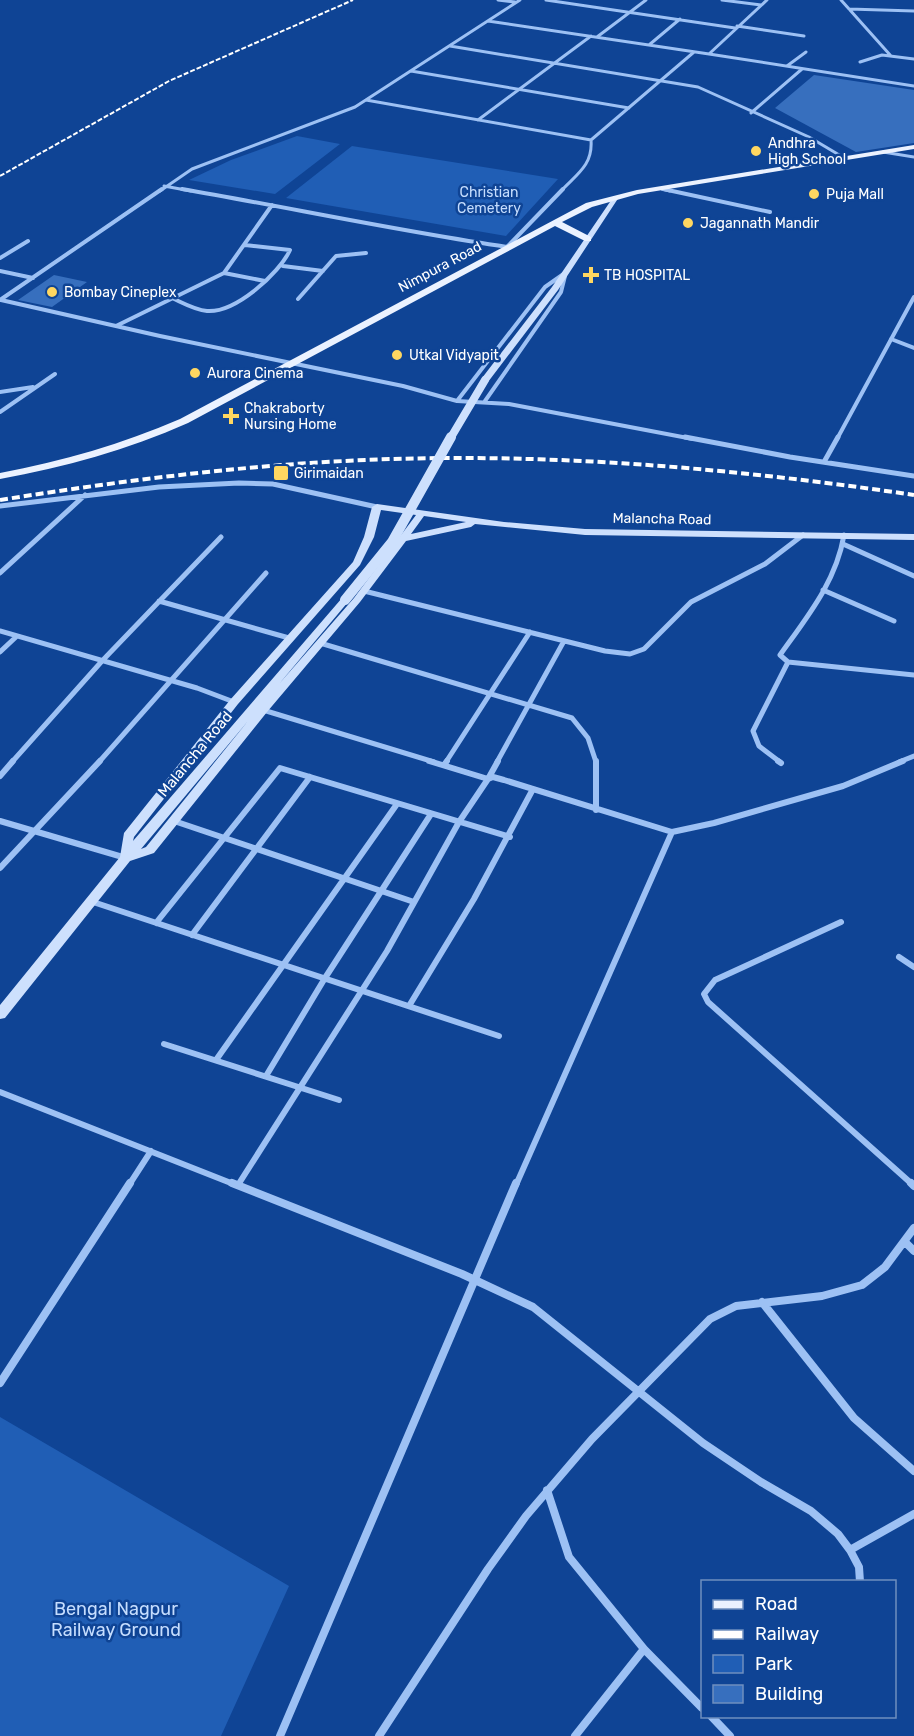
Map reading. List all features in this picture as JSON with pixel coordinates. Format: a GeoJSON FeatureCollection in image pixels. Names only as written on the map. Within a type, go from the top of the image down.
{"type":"FeatureCollection","features":[{"type":"Feature","properties":{"kind":"main road","name":"Nimpura Road"},"geometry":{"type":"LineString","coordinates":[[0,476],[84,459],[143,440],[184,421],[589,205],[616,197],[914,147]]}},
{"type":"Feature","properties":{"kind":"main road"},"geometry":{"type":"LineString","coordinates":[[554,222],[588,239]]}},
{"type":"Feature","properties":{"kind":"street"},"geometry":{"type":"LineString","coordinates":[[498,0],[518,1]]}},
{"type":"Feature","properties":{"kind":"street"},"geometry":{"type":"LineString","coordinates":[[546,0],[804,36]]}},
{"type":"Feature","properties":{"kind":"street"},"geometry":{"type":"LineString","coordinates":[[576,4],[582,0]]}},
{"type":"Feature","properties":{"kind":"street"},"geometry":{"type":"LineString","coordinates":[[597,37],[646,0]]}},
{"type":"Feature","properties":{"kind":"street"},"geometry":{"type":"LineString","coordinates":[[722,0],[761,5]]}},
{"type":"Feature","properties":{"kind":"street"},"geometry":{"type":"LineString","coordinates":[[709,54],[767,0]]}},
{"type":"Feature","properties":{"kind":"street"},"geometry":{"type":"LineString","coordinates":[[841,0],[891,56]]}},
{"type":"Feature","properties":{"kind":"street"},"geometry":{"type":"LineString","coordinates":[[0,300],[192,169],[325,120],[366,100],[518,1]]}},
{"type":"Feature","properties":{"kind":"street"},"geometry":{"type":"LineString","coordinates":[[849,9],[914,11]]}},
{"type":"Feature","properties":{"kind":"street"},"geometry":{"type":"LineString","coordinates":[[649,45],[680,19]]}},
{"type":"Feature","properties":{"kind":"street"},"geometry":{"type":"LineString","coordinates":[[488,21],[914,86]]}},
{"type":"Feature","properties":{"kind":"street"},"geometry":{"type":"LineString","coordinates":[[478,120],[591,36]]}},
{"type":"Feature","properties":{"kind":"street"},"geometry":{"type":"LineString","coordinates":[[449,46],[662,80],[706,90],[751,113],[809,137],[846,159]]}},
{"type":"Feature","properties":{"kind":"street"},"geometry":{"type":"LineString","coordinates":[[591,140],[694,52]]}},
{"type":"Feature","properties":{"kind":"street"},"geometry":{"type":"LineString","coordinates":[[788,66],[806,52]]}},
{"type":"Feature","properties":{"kind":"street"},"geometry":{"type":"LineString","coordinates":[[860,62],[879,56],[914,59]]}},
{"type":"Feature","properties":{"kind":"street"},"geometry":{"type":"LineString","coordinates":[[751,113],[802,69]]}},
{"type":"Feature","properties":{"kind":"street"},"geometry":{"type":"LineString","coordinates":[[411,71],[629,108]]}},
{"type":"Feature","properties":{"kind":"street"},"geometry":{"type":"LineString","coordinates":[[366,100],[591,140]]}},
{"type":"Feature","properties":{"kind":"street"},"geometry":{"type":"LineString","coordinates":[[164,186],[373,223],[416,234],[507,247],[586,165],[592,154],[591,140]]}},
{"type":"Feature","properties":{"kind":"street"},"geometry":{"type":"LineString","coordinates":[[883,152],[914,157]]}},
{"type":"Feature","properties":{"kind":"street"},"geometry":{"type":"LineString","coordinates":[[662,189],[770,212]]}},
{"type":"Feature","properties":{"kind":"street","name":"Malancha Road"},"geometry":{"type":"LineString","coordinates":[[0,1014],[93,902],[126,858],[345,600],[391,542],[416,503],[465,410],[565,273],[616,197]]}},
{"type":"Feature","properties":{"kind":"street"},"geometry":{"type":"LineString","coordinates":[[115,326],[224,273],[272,205]]}},
{"type":"Feature","properties":{"kind":"street"},"geometry":{"type":"LineString","coordinates":[[0,258],[28,241]]}},
{"type":"Feature","properties":{"kind":"street"},"geometry":{"type":"LineString","coordinates":[[172,298],[211,312],[241,298],[266,281],[283,266],[289,249],[245,245]]}},
{"type":"Feature","properties":{"kind":"street"},"geometry":{"type":"LineString","coordinates":[[298,298],[336,256],[366,253]]}},
{"type":"Feature","properties":{"kind":"street"},"geometry":{"type":"LineString","coordinates":[[283,266],[323,271]]}},
{"type":"Feature","properties":{"kind":"street"},"geometry":{"type":"LineString","coordinates":[[0,271],[33,278]]}},
{"type":"Feature","properties":{"kind":"street"},"geometry":{"type":"LineString","coordinates":[[224,273],[266,281]]}},
{"type":"Feature","properties":{"kind":"street"},"geometry":{"type":"LineString","coordinates":[[457,401],[544,287],[565,273]]}},
{"type":"Feature","properties":{"kind":"street"},"geometry":{"type":"LineString","coordinates":[[485,401],[561,292],[565,273]]}},
{"type":"Feature","properties":{"kind":"street"},"geometry":{"type":"LineString","coordinates":[[824,462],[914,297]]}},
{"type":"Feature","properties":{"kind":"street"},"geometry":{"type":"LineString","coordinates":[[0,300],[403,386],[457,401],[485,401],[914,476]]}},
{"type":"Feature","properties":{"kind":"street"},"geometry":{"type":"LineString","coordinates":[[891,339],[914,348]]}},
{"type":"Feature","properties":{"kind":"street"},"geometry":{"type":"LineString","coordinates":[[0,412],[55,374]]}},
{"type":"Feature","properties":{"kind":"street"},"geometry":{"type":"LineString","coordinates":[[0,392],[36,387]]}},
{"type":"Feature","properties":{"kind":"street"},"geometry":{"type":"LineString","coordinates":[[0,506],[159,487],[273,484],[377,507],[369,537],[357,563],[234,702],[128,836],[126,858]]}},
{"type":"Feature","properties":{"kind":"street"},"geometry":{"type":"LineString","coordinates":[[0,573],[85,495]]}},
{"type":"Feature","properties":{"kind":"street","name":"Malancha Road"},"geometry":{"type":"LineString","coordinates":[[377,507],[484,522],[585,532],[803,535],[843,539],[914,537]]}},
{"type":"Feature","properties":{"kind":"street"},"geometry":{"type":"LineString","coordinates":[[0,821],[126,858],[150,850],[263,710],[364,591],[422,513]]}},
{"type":"Feature","properties":{"kind":"street"},"geometry":{"type":"LineString","coordinates":[[405,538],[484,522]]}},
{"type":"Feature","properties":{"kind":"street"},"geometry":{"type":"LineString","coordinates":[[364,591],[622,654],[638,652],[645,648],[681,609],[788,548],[803,535]]}},
{"type":"Feature","properties":{"kind":"street"},"geometry":{"type":"LineString","coordinates":[[0,776],[102,661],[221,537]]}},
{"type":"Feature","properties":{"kind":"street"},"geometry":{"type":"LineString","coordinates":[[914,576],[843,539],[823,590],[780,655],[788,662],[914,675]]}},
{"type":"Feature","properties":{"kind":"street"},"geometry":{"type":"LineString","coordinates":[[0,868],[37,832],[222,619],[266,573]]}},
{"type":"Feature","properties":{"kind":"street"},"geometry":{"type":"LineString","coordinates":[[823,590],[894,621]]}},
{"type":"Feature","properties":{"kind":"street"},"geometry":{"type":"LineString","coordinates":[[159,601],[289,638]]}},
{"type":"Feature","properties":{"kind":"street"},"geometry":{"type":"LineString","coordinates":[[0,631],[169,680],[234,702]]}},
{"type":"Feature","properties":{"kind":"street"},"geometry":{"type":"LineString","coordinates":[[444,765],[530,632]]}},
{"type":"Feature","properties":{"kind":"street"},"geometry":{"type":"LineString","coordinates":[[0,652],[17,636]]}},
{"type":"Feature","properties":{"kind":"street"},"geometry":{"type":"LineString","coordinates":[[238,1185],[362,990],[459,822],[488,779],[564,641]]}},
{"type":"Feature","properties":{"kind":"street"},"geometry":{"type":"LineString","coordinates":[[320,643],[566,715],[582,727],[594,747],[599,769],[596,810]]}},
{"type":"Feature","properties":{"kind":"street"},"geometry":{"type":"LineString","coordinates":[[781,764],[752,737],[788,662]]}},
{"type":"Feature","properties":{"kind":"street"},"geometry":{"type":"LineString","coordinates":[[263,710],[488,779],[493,777],[672,832],[714,823],[843,786],[914,756]]}},
{"type":"Feature","properties":{"kind":"street"},"geometry":{"type":"LineString","coordinates":[[156,923],[279,768],[510,837]]}},
{"type":"Feature","properties":{"kind":"street"},"geometry":{"type":"LineString","coordinates":[[192,935],[310,777]]}},
{"type":"Feature","properties":{"kind":"street"},"geometry":{"type":"LineString","coordinates":[[409,1006],[452,938],[510,837],[534,789]]}},
{"type":"Feature","properties":{"kind":"street"},"geometry":{"type":"LineString","coordinates":[[216,1060],[282,964],[398,804]]}},
{"type":"Feature","properties":{"kind":"street"},"geometry":{"type":"LineString","coordinates":[[266,1076],[325,978],[431,814]]}},
{"type":"Feature","properties":{"kind":"street"},"geometry":{"type":"LineString","coordinates":[[174,821],[414,902]]}},
{"type":"Feature","properties":{"kind":"street"},"geometry":{"type":"LineString","coordinates":[[280,1736],[474,1280],[672,832]]}},
{"type":"Feature","properties":{"kind":"street"},"geometry":{"type":"LineString","coordinates":[[93,902],[499,1036]]}},
{"type":"Feature","properties":{"kind":"street"},"geometry":{"type":"LineString","coordinates":[[841,922],[715,980],[704,994],[708,1002],[914,1186]]}},
{"type":"Feature","properties":{"kind":"street"},"geometry":{"type":"LineString","coordinates":[[900,957],[914,967]]}},
{"type":"Feature","properties":{"kind":"street"},"geometry":{"type":"LineString","coordinates":[[164,1044],[339,1100]]}},
{"type":"Feature","properties":{"kind":"street"},"geometry":{"type":"LineString","coordinates":[[0,1092],[474,1280],[533,1307],[703,1443],[761,1482],[811,1511],[838,1534],[850,1550],[859,1567],[860,1580]]}},
{"type":"Feature","properties":{"kind":"street"},"geometry":{"type":"LineString","coordinates":[[0,1383],[151,1151]]}},
{"type":"Feature","properties":{"kind":"street"},"geometry":{"type":"LineString","coordinates":[[382,1735],[482,1578],[547,1490],[639,1391],[723,1310],[731,1306],[819,1296],[853,1288],[872,1279],[887,1265],[914,1228]]}},
{"type":"Feature","properties":{"kind":"street"},"geometry":{"type":"LineString","coordinates":[[905,1242],[914,1251]]}},
{"type":"Feature","properties":{"kind":"street"},"geometry":{"type":"LineString","coordinates":[[762,1302],[854,1418],[914,1471]]}},
{"type":"Feature","properties":{"kind":"street"},"geometry":{"type":"LineString","coordinates":[[547,1490],[569,1557],[644,1649],[701,1707]]}},
{"type":"Feature","properties":{"kind":"street"},"geometry":{"type":"LineString","coordinates":[[850,1550],[914,1514]]}},
{"type":"Feature","properties":{"kind":"street"},"geometry":{"type":"LineString","coordinates":[[575,1736],[644,1649]]}},
{"type":"Feature","properties":{"kind":"street"},"geometry":{"type":"LineString","coordinates":[[713,1718],[730,1736]]}},
{"type":"Feature","properties":{"kind":"green space"},"geometry":{"type":"Polygon","coordinates":[[[297,136],[340,144],[275,194],[189,180],[231,160],[297,136]]]}},
{"type":"Feature","properties":{"kind":"green space","name":"Christian Cemetery"},"geometry":{"type":"Polygon","coordinates":[[[352,146],[558,179],[506,236],[286,198],[352,146]]]}},
{"type":"Feature","properties":{"kind":"green space","name":"Bengal Nagpur Railway Ground"},"geometry":{"type":"Polygon","coordinates":[[[0,1417],[289,1586],[221,1736],[0,1736],[0,1417]]]}},
{"type":"Feature","properties":{"kind":"building"},"geometry":{"type":"Polygon","coordinates":[[[814,75],[914,90],[914,143],[856,152],[775,108],[814,75]]]}},
{"type":"Feature","properties":{"kind":"building","name":"Bombay Cineplex"},"geometry":{"type":"Polygon","coordinates":[[[54,275],[87,282],[52,307],[18,300],[54,275]]]}},
{"type":"Feature","properties":{"kind":"railway"},"geometry":{"type":"LineString","coordinates":[[0,176],[169,81],[353,0]]}},
{"type":"Feature","properties":{"kind":"railway"},"geometry":{"type":"LineString","coordinates":[[0,500],[214,471],[416,458],[558,460],[701,469],[914,495]]}},
{"type":"Feature","properties":{"kind":"place","name":"Andhra High School"},"geometry":{"type":"Point","coordinates":[756,151]}},
{"type":"Feature","properties":{"kind":"place","name":"Puja Mall"},"geometry":{"type":"Point","coordinates":[814,194]}},
{"type":"Feature","properties":{"kind":"place","name":"Jagannath Mandir"},"geometry":{"type":"Point","coordinates":[688,223]}},
{"type":"Feature","properties":{"kind":"place","name":"TB HOSPITAL"},"geometry":{"type":"Point","coordinates":[591,275]}},
{"type":"Feature","properties":{"kind":"place","name":"Bombay Cineplex"},"geometry":{"type":"Point","coordinates":[52,292]}},
{"type":"Feature","properties":{"kind":"place","name":"Utkal Vidyapit"},"geometry":{"type":"Point","coordinates":[397,355]}},
{"type":"Feature","properties":{"kind":"place","name":"Aurora Cinema"},"geometry":{"type":"Point","coordinates":[195,373]}},
{"type":"Feature","properties":{"kind":"place","name":"Chakraborty Nursing Home"},"geometry":{"type":"Point","coordinates":[231,416]}},
{"type":"Feature","properties":{"kind":"place","name":"Girimaidan"},"geometry":{"type":"Point","coordinates":[281,473]}}]}
